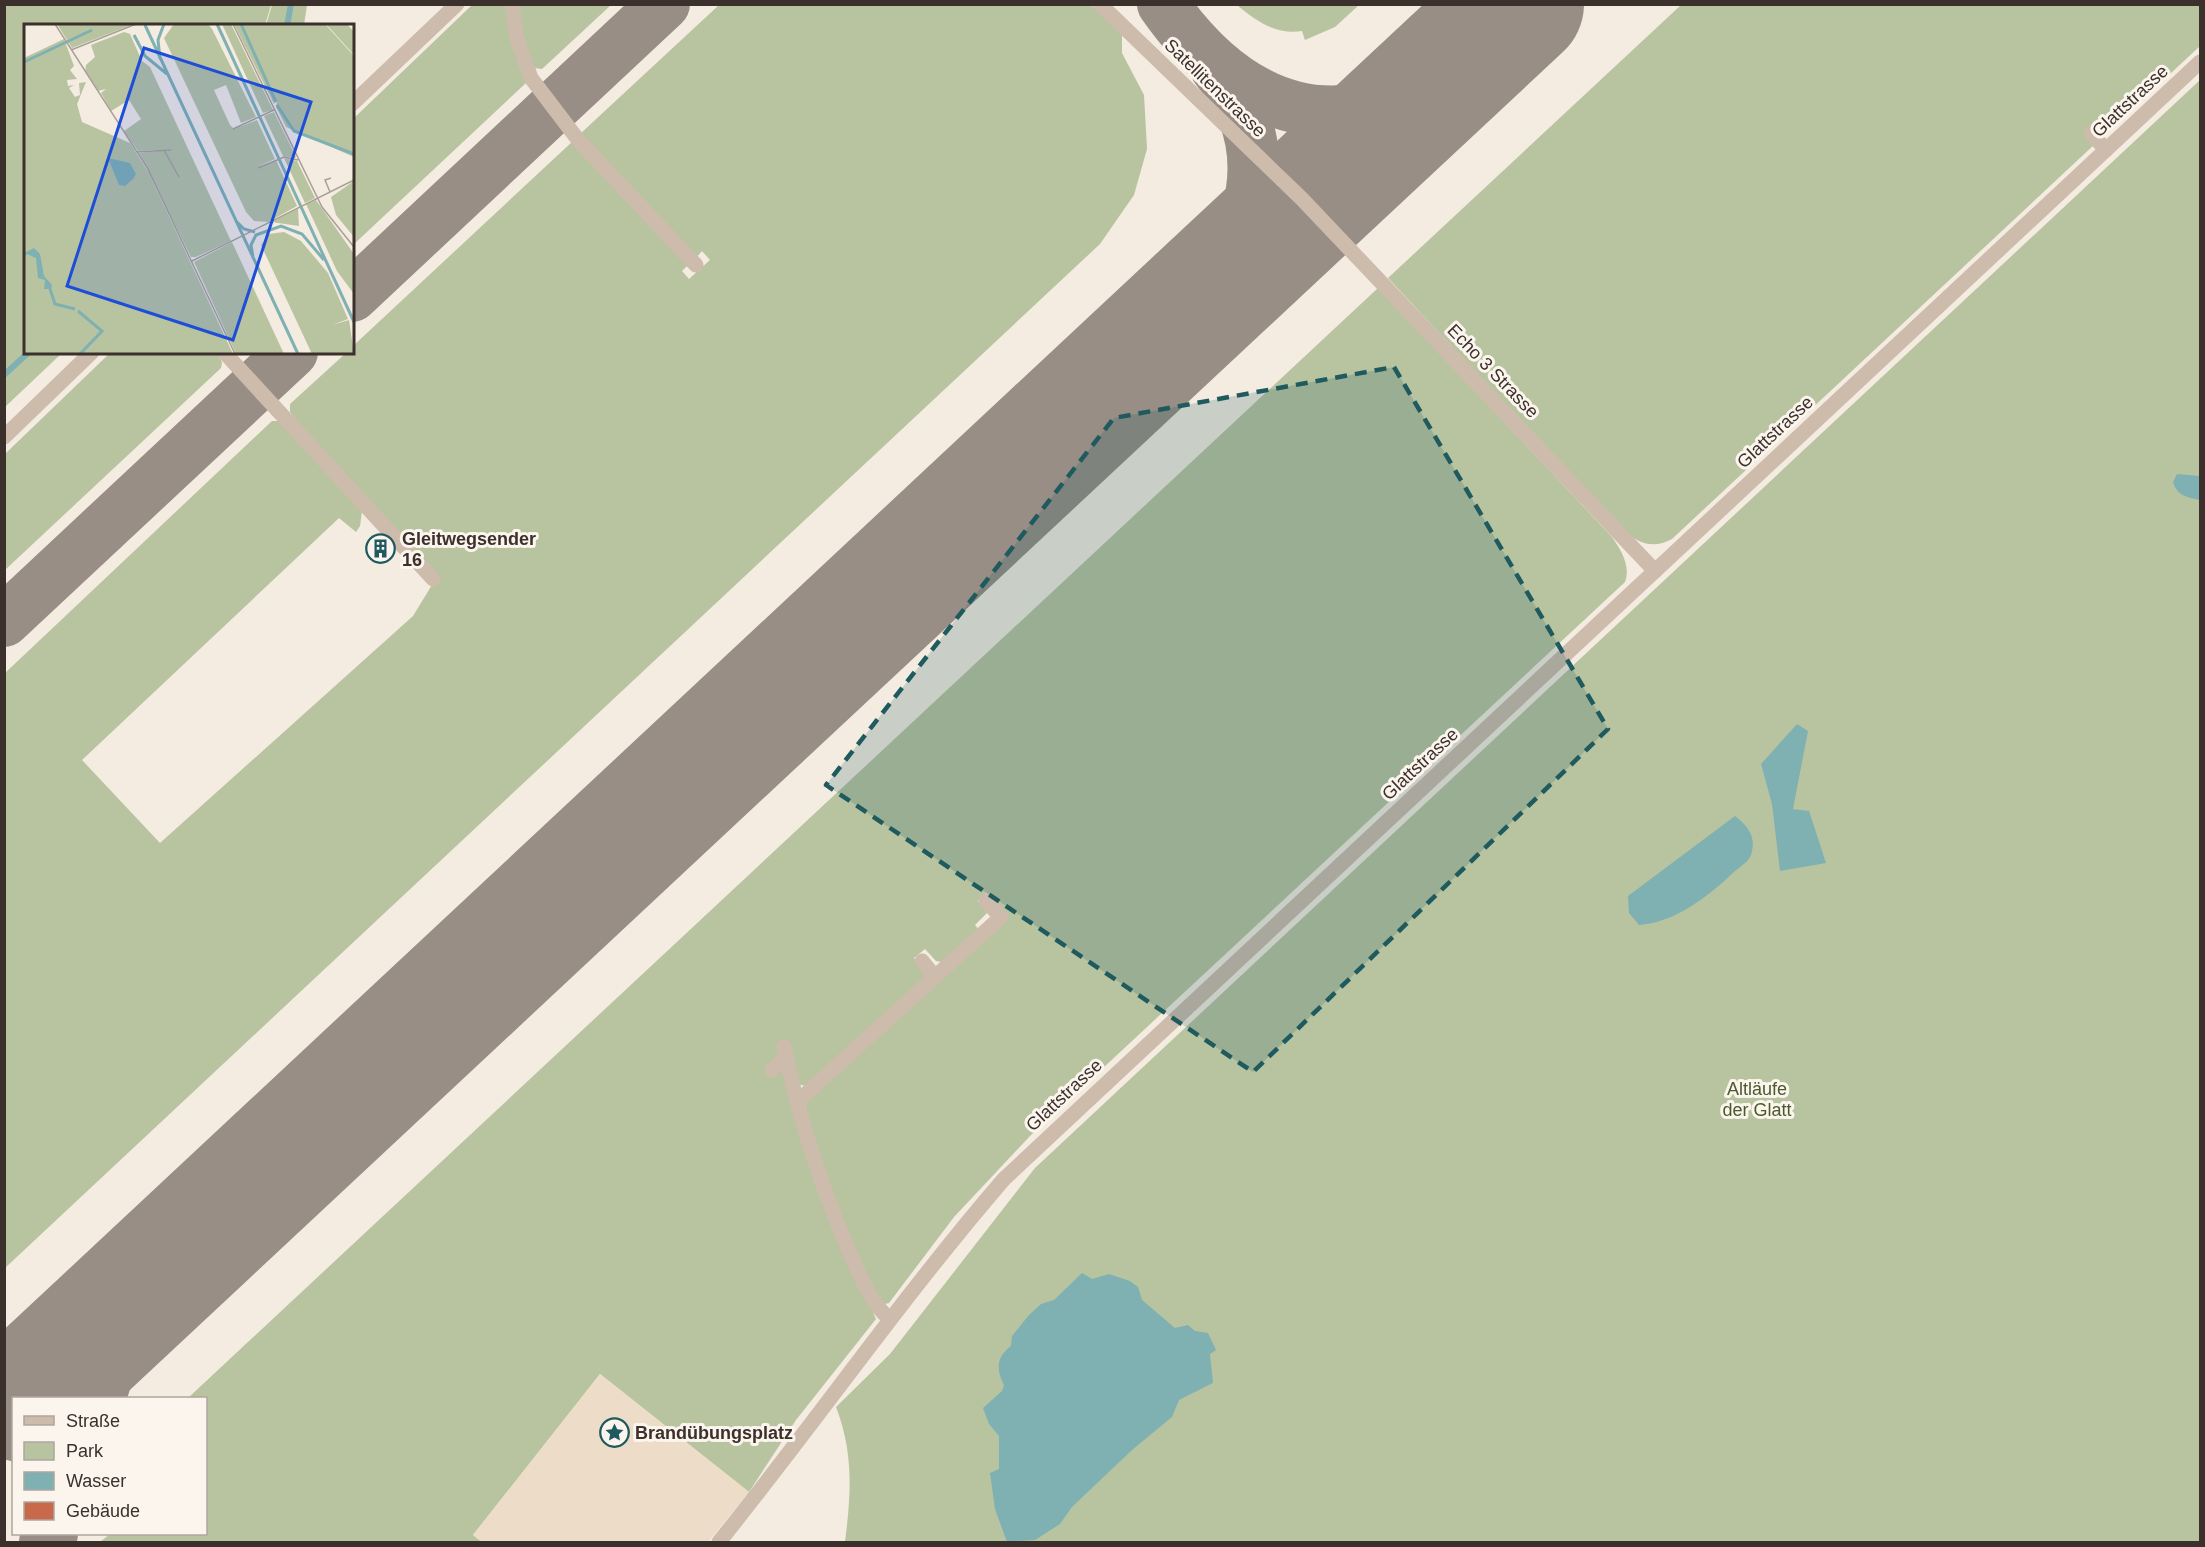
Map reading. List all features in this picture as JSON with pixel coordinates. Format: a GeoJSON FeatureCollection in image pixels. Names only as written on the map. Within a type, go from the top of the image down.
{"type":"FeatureCollection","features":[{"type":"Feature","properties":{"kind":"lane"},"geometry":{"type":"LineString","coordinates":[[354,102],[457,4]]}},
{"type":"Feature","properties":{"kind":"lane"},"geometry":{"type":"LineString","coordinates":[[512,4],[517,39],[531,78],[579,141],[696,265]]}},
{"type":"Feature","properties":{"kind":"lane","name":"Satellitenstrasse"},"geometry":{"type":"LineString","coordinates":[[1100,4],[1302,199]]}},
{"type":"Feature","properties":{"kind":"lane","name":"Glattstrasse"},"geometry":{"type":"LineString","coordinates":[[719,1542],[796,1446],[890,1319],[981,1206],[1019,1164],[2200,62]]}},
{"type":"Feature","properties":{"kind":"lane"},"geometry":{"type":"LineString","coordinates":[[2091,133],[2106,150]]}},
{"type":"Feature","properties":{"kind":"lane","name":"Echo 3 Strasse"},"geometry":{"type":"LineString","coordinates":[[1302,199],[1655,571]]}},
{"type":"Feature","properties":{"kind":"lane"},"geometry":{"type":"LineString","coordinates":[[4,437],[90,354]]}},
{"type":"Feature","properties":{"kind":"lane"},"geometry":{"type":"LineString","coordinates":[[226,354],[433,579]]}},
{"type":"Feature","properties":{"kind":"lane"},"geometry":{"type":"LineString","coordinates":[[797,1102],[1001,918],[986,901]]}},
{"type":"Feature","properties":{"kind":"lane"},"geometry":{"type":"LineString","coordinates":[[922,961],[935,977]]}},
{"type":"Feature","properties":{"kind":"lane"},"geometry":{"type":"LineString","coordinates":[[772,1070],[785,1051],[797,1102],[819,1175],[843,1236],[873,1301],[890,1319]]}},
{"type":"Feature","properties":{"kind":"highlighted area"},"geometry":{"type":"Polygon","coordinates":[[[1394,367],[1608,729],[1253,1072],[826,785],[1114,418],[1394,367]]]}},
{"type":"Feature","properties":{"kind":"green space"},"geometry":{"type":"Polygon","coordinates":[[[5,4],[271,5],[265,24],[24,24],[24,354],[61,354],[5,407],[5,4]]]}},
{"type":"Feature","properties":{"kind":"green space"},"geometry":{"type":"Polygon","coordinates":[[[272,5],[307,5],[304,24],[266,24],[272,5]]]}},
{"type":"Feature","properties":{"kind":"green space"},"geometry":{"type":"Polygon","coordinates":[[[472,5],[505,5],[510,37],[526,83],[354,244],[354,118],[472,5]]]}},
{"type":"Feature","properties":{"kind":"green space"},"geometry":{"type":"Polygon","coordinates":[[[519,5],[611,5],[542,69],[534,68],[521,28],[519,5]]]}},
{"type":"Feature","properties":{"kind":"green space"},"geometry":{"type":"Polygon","coordinates":[[[719,5],[1091,5],[1122,34],[1122,53],[1144,95],[1147,149],[1134,195],[1100,244],[5,1268],[5,673],[272,421],[279,421],[362,511],[360,526],[356,532],[339,518],[82,760],[160,843],[413,616],[438,575],[296,420],[290,412],[290,404],[345,354],[354,354],[354,345],[573,141],[688,265],[682,271],[689,279],[710,260],[702,251],[696,258],[580,134],[719,5]]]}},
{"type":"Feature","properties":{"kind":"green space"},"geometry":{"type":"Polygon","coordinates":[[[1237,5],[1359,5],[1335,27],[1305,40],[1302,31],[1284,31],[1267,26],[1237,5]]]}},
{"type":"Feature","properties":{"kind":"green space"},"geometry":{"type":"Polygon","coordinates":[[[1681,5],[2200,5],[2200,46],[1672,539],[1659,544],[1647,544],[1624,531],[1388,278],[1681,5]]]}},
{"type":"Feature","properties":{"kind":"green space","name":"Altläufe der Glatt"},"geometry":{"type":"Polygon","coordinates":[[[2200,80],[2200,1542],[845,1542],[850,1474],[846,1441],[836,1407],[890,1354],[1035,1168],[2200,80]]]}},
{"type":"Feature","properties":{"kind":"green space"},"geometry":{"type":"Polygon","coordinates":[[[1378,288],[1612,537],[1622,553],[1627,570],[1625,582],[1030,1136],[954,1217],[889,1303],[885,1304],[878,1299],[838,1213],[805,1109],[806,1102],[1008,917],[986,893],[978,901],[987,913],[975,925],[980,931],[942,962],[936,961],[925,949],[914,958],[926,978],[806,1086],[797,1084],[784,1065],[830,1216],[876,1319],[796,1420],[749,1492],[600,1374],[473,1535],[482,1542],[100,1542],[109,1535],[207,1535],[207,1397],[189,1397],[1378,288]]]}},
{"type":"Feature","properties":{"kind":"green space"},"geometry":{"type":"Polygon","coordinates":[[[109,354],[218,354],[222,362],[221,368],[5,570],[5,454],[109,354]]]}},
{"type":"Feature","properties":{"kind":"shaded area","name":"Brandübungsplatz"},"geometry":{"type":"Polygon","coordinates":[[[600,1374],[749,1492],[708,1542],[482,1542],[473,1535],[600,1374]]]}},
{"type":"Feature","properties":{"kind":"water"},"geometry":{"type":"Polygon","coordinates":[[[2177,474],[2200,476],[2200,500],[2183,495],[2177,490],[2173,482],[2177,474]]]}},
{"type":"Feature","properties":{"kind":"water"},"geometry":{"type":"Polygon","coordinates":[[[1797,724],[1808,731],[1793,809],[1809,811],[1826,863],[1780,871],[1772,804],[1761,764],[1797,724]]]}},
{"type":"Feature","properties":{"kind":"water"},"geometry":{"type":"Polygon","coordinates":[[[1735,816],[1744,824],[1752,837],[1753,849],[1748,859],[1715,889],[1691,906],[1666,919],[1639,925],[1629,913],[1628,896],[1735,816]]]}},
{"type":"Feature","properties":{"kind":"water"},"geometry":{"type":"Polygon","coordinates":[[[1082,1273],[1092,1279],[1109,1274],[1130,1281],[1138,1287],[1142,1300],[1175,1328],[1188,1325],[1195,1331],[1208,1333],[1216,1350],[1210,1354],[1213,1383],[1179,1400],[1172,1417],[1132,1450],[1072,1507],[1060,1524],[1035,1540],[1007,1542],[995,1509],[990,1473],[999,1469],[999,1436],[989,1424],[983,1408],[1002,1391],[1004,1385],[999,1364],[1002,1355],[1011,1346],[1012,1336],[1041,1304],[1054,1300],[1082,1273]]]}},
{"type":"Feature","properties":{"kind":"building","name":"Gleitwegsender 16"},"geometry":{"type":"Polygon","coordinates":[[[383,539],[391,549],[379,558],[371,549],[383,539]]]}},
{"type":"Feature","properties":{"kind":"waterway"},"geometry":{"type":"LineString","coordinates":[[287,24],[291,4]]}},
{"type":"Feature","properties":{"kind":"waterway"},"geometry":{"type":"LineString","coordinates":[[4,375],[27,354]]}},
{"type":"Feature","properties":{"kind":"taxiway"},"geometry":{"type":"LineString","coordinates":[[354,294],[664,4]]}},
{"type":"Feature","properties":{"kind":"taxiway"},"geometry":{"type":"LineString","coordinates":[[1163,4],[1193,41],[1224,71],[1258,93],[1294,107],[1332,112],[1371,107],[1411,91],[1453,65]]}},
{"type":"Feature","properties":{"kind":"taxiway"},"geometry":{"type":"LineString","coordinates":[[1198,304],[1218,276],[1234,247],[1245,218],[1252,188],[1253,158],[1248,128],[1236,98],[1216,68]]}},
{"type":"Feature","properties":{"kind":"taxiway"},"geometry":{"type":"LineString","coordinates":[[4,621],[290,354]]}},
{"type":"Feature","properties":{"kind":"taxiway"},"geometry":{"type":"LineString","coordinates":[[100,1397],[126,1316],[152,1280]]}},
{"type":"Feature","properties":{"kind":"taxiway"},"geometry":{"type":"LineString","coordinates":[[25,1397],[43,1382]]}},
{"type":"Feature","properties":{"kind":"taxiway"},"geometry":{"type":"LineString","coordinates":[[45,1542],[51,1535]]}},
{"type":"Feature","properties":{"kind":"runway"},"geometry":{"type":"LineString","coordinates":[[27,1397],[1519,4]]}},
{"type":"Feature","properties":{"kind":"place","name":"Gleitwegsender 16"},"geometry":{"type":"Point","coordinates":[381,549]}},
{"type":"Feature","properties":{"kind":"place","name":"Brandübungsplatz"},"geometry":{"type":"Point","coordinates":[614,1433]}}]}
